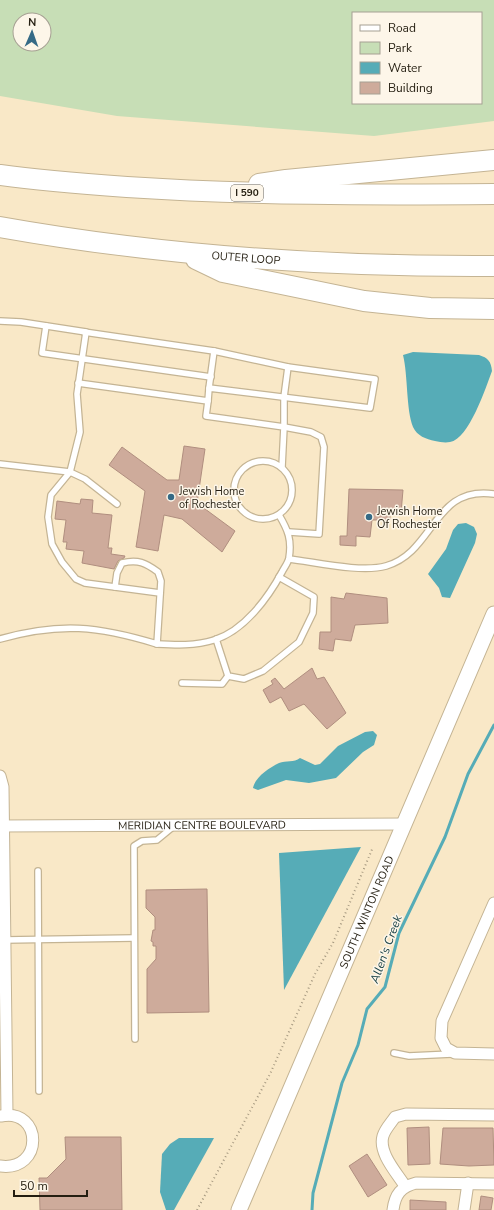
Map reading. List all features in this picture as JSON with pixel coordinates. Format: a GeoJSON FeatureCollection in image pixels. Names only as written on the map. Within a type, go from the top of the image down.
{"type":"FeatureCollection","features":[{"type":"Feature","properties":{"kind":"highway"},"geometry":{"type":"LineString","coordinates":[[208,192],[286,180],[494,160]]}},
{"type":"Feature","properties":{"kind":"highway","name":"I 590"},"geometry":{"type":"LineString","coordinates":[[0,175],[38,180],[208,192],[324,195],[494,194]]}},
{"type":"Feature","properties":{"kind":"highway","name":"OUTER LOOP"},"geometry":{"type":"LineString","coordinates":[[0,227],[50,236],[183,253],[309,263],[494,266]]}},
{"type":"Feature","properties":{"kind":"highway"},"geometry":{"type":"LineString","coordinates":[[183,253],[223,272],[350,298],[430,308],[494,309]]}},
{"type":"Feature","properties":{"kind":"main road","name":"SOUTH WINTON ROAD"},"geometry":{"type":"LineString","coordinates":[[239,1210],[494,614]]}},
{"type":"Feature","properties":{"kind":"street"},"geometry":{"type":"LineString","coordinates":[[0,776],[3,787],[3,1115],[16,1116],[24,1120],[30,1127],[33,1135],[33,1144],[30,1153],[25,1160],[17,1165],[8,1167],[0,1166]]}},
{"type":"Feature","properties":{"kind":"street","name":"MERIDIAN CENTRE BOULEVARD"},"geometry":{"type":"LineString","coordinates":[[2,826],[405,824]]}},
{"type":"Feature","properties":{"kind":"street"},"geometry":{"type":"LineString","coordinates":[[494,903],[442,1021],[440,1033],[446,1048],[455,1054],[494,1054]]}},
{"type":"Feature","properties":{"kind":"street"},"geometry":{"type":"LineString","coordinates":[[405,1186],[387,1158],[383,1141],[384,1136],[395,1117],[406,1114],[494,1115]]}},
{"type":"Feature","properties":{"kind":"street"},"geometry":{"type":"LineString","coordinates":[[393,1210],[399,1190],[405,1186],[416,1183],[494,1184]]}},
{"type":"Feature","properties":{"kind":"street"},"geometry":{"type":"LineString","coordinates":[[464,1210],[468,1183]]}},
{"type":"Feature","properties":{"kind":"lane"},"geometry":{"type":"LineString","coordinates":[[0,321],[46,326],[214,351],[288,366],[375,379],[370,408],[209,388]]}},
{"type":"Feature","properties":{"kind":"lane"},"geometry":{"type":"LineString","coordinates":[[46,326],[42,353],[211,377]]}},
{"type":"Feature","properties":{"kind":"lane"},"geometry":{"type":"LineString","coordinates":[[84,332],[77,394],[80,432],[70,472],[51,495],[48,517],[52,544],[62,562],[76,579],[85,583],[160,593]]}},
{"type":"Feature","properties":{"kind":"lane"},"geometry":{"type":"LineString","coordinates":[[214,351],[206,416],[284,427],[311,432],[321,437],[324,447],[319,534],[289,532]]}},
{"type":"Feature","properties":{"kind":"lane"},"geometry":{"type":"LineString","coordinates":[[282,467],[284,397],[288,366]]}},
{"type":"Feature","properties":{"kind":"lane"},"geometry":{"type":"LineString","coordinates":[[78,383],[208,401]]}},
{"type":"Feature","properties":{"kind":"lane"},"geometry":{"type":"LineString","coordinates":[[263,460],[273,462],[282,467],[290,478],[293,492],[291,501],[286,509],[269,519],[259,519],[250,516],[242,510],[236,502],[234,488],[238,474],[245,467],[254,462],[263,460]]}},
{"type":"Feature","properties":{"kind":"lane"},"geometry":{"type":"LineString","coordinates":[[0,464],[70,472],[85,479],[117,504]]}},
{"type":"Feature","properties":{"kind":"lane"},"geometry":{"type":"LineString","coordinates":[[289,559],[357,568],[386,566],[402,559],[415,549],[447,507],[457,500],[479,494],[494,494]]}},
{"type":"Feature","properties":{"kind":"lane"},"geometry":{"type":"LineString","coordinates":[[0,639],[33,631],[72,627],[92,628],[124,634],[157,644],[194,645],[216,640],[241,624],[255,612],[279,577],[289,559],[289,532],[278,515]]}},
{"type":"Feature","properties":{"kind":"lane"},"geometry":{"type":"LineString","coordinates":[[115,587],[117,573],[122,563],[132,561],[144,562],[158,572],[161,581],[157,644]]}},
{"type":"Feature","properties":{"kind":"lane"},"geometry":{"type":"LineString","coordinates":[[228,676],[244,679],[263,671],[299,642],[313,613],[314,597],[279,577]]}},
{"type":"Feature","properties":{"kind":"lane"},"geometry":{"type":"LineString","coordinates":[[216,640],[228,676]]}},
{"type":"Feature","properties":{"kind":"lane"},"geometry":{"type":"LineString","coordinates":[[182,683],[222,684],[228,676]]}},
{"type":"Feature","properties":{"kind":"lane"},"geometry":{"type":"LineString","coordinates":[[135,1039],[134,846],[142,841],[157,840],[176,824]]}},
{"type":"Feature","properties":{"kind":"lane"},"geometry":{"type":"LineString","coordinates":[[38,871],[39,1091]]}},
{"type":"Feature","properties":{"kind":"lane"},"geometry":{"type":"LineString","coordinates":[[2,940],[134,938]]}},
{"type":"Feature","properties":{"kind":"lane"},"geometry":{"type":"LineString","coordinates":[[394,1053],[409,1056],[455,1054]]}},
{"type":"Feature","properties":{"kind":"path"},"geometry":{"type":"LineString","coordinates":[[197,1210],[270,1074],[315,974],[333,943],[372,846]]}},
{"type":"Feature","properties":{"kind":"green space"},"geometry":{"type":"Polygon","coordinates":[[[0,0],[494,0],[494,121],[374,136],[117,116],[0,96],[0,0]]]}},
{"type":"Feature","properties":{"kind":"water"},"geometry":{"type":"Polygon","coordinates":[[[413,352],[479,355],[485,357],[490,362],[492,371],[481,400],[464,432],[457,439],[450,442],[432,440],[419,435],[413,427],[409,411],[403,355],[413,352]]]}},
{"type":"Feature","properties":{"kind":"water"},"geometry":{"type":"Polygon","coordinates":[[[466,523],[474,527],[477,534],[475,543],[450,598],[442,597],[439,588],[428,574],[446,549],[453,530],[458,524],[466,523]]]}},
{"type":"Feature","properties":{"kind":"water"},"geometry":{"type":"Polygon","coordinates":[[[373,731],[377,735],[374,745],[363,752],[336,778],[309,783],[286,780],[258,790],[253,788],[259,777],[279,763],[300,758],[315,765],[320,764],[338,746],[365,732],[373,731]]]}},
{"type":"Feature","properties":{"kind":"water"},"geometry":{"type":"Polygon","coordinates":[[[361,847],[284,990],[279,853],[361,847]]]}},
{"type":"Feature","properties":{"kind":"water"},"geometry":{"type":"Polygon","coordinates":[[[179,1138],[214,1138],[174,1210],[166,1210],[160,1192],[162,1154],[170,1144],[179,1138]]]}},
{"type":"Feature","properties":{"kind":"building","name":"Jewish Home of Rochester"},"geometry":{"type":"Polygon","coordinates":[[[184,446],[205,449],[197,503],[235,531],[222,552],[182,519],[164,515],[158,551],[136,547],[145,491],[109,465],[122,447],[167,480],[179,480],[184,446]]]}},
{"type":"Feature","properties":{"kind":"building","name":"Jewish Home Of Rochester"},"geometry":{"type":"Polygon","coordinates":[[[349,489],[403,490],[401,513],[390,512],[390,520],[372,520],[370,537],[356,536],[356,546],[340,545],[340,536],[347,536],[349,489]]]}},
{"type":"Feature","properties":{"kind":"building"},"geometry":{"type":"Polygon","coordinates":[[[81,499],[93,500],[92,513],[112,515],[108,548],[112,548],[111,554],[125,556],[118,561],[114,569],[82,563],[84,551],[66,549],[67,542],[63,542],[66,520],[55,519],[57,501],[80,504],[81,499]]]}},
{"type":"Feature","properties":{"kind":"building"},"geometry":{"type":"Polygon","coordinates":[[[346,593],[387,598],[388,623],[355,625],[351,641],[335,639],[333,651],[319,649],[320,632],[331,632],[331,597],[344,599],[346,593]]]}},
{"type":"Feature","properties":{"kind":"building"},"geometry":{"type":"Polygon","coordinates":[[[312,668],[317,679],[324,677],[346,713],[327,729],[304,704],[289,711],[281,697],[270,703],[263,690],[273,684],[271,681],[275,678],[284,689],[312,668]]]}},
{"type":"Feature","properties":{"kind":"building"},"geometry":{"type":"Polygon","coordinates":[[[207,889],[209,1012],[147,1013],[147,969],[156,959],[156,946],[153,946],[153,942],[151,941],[153,930],[155,930],[155,917],[146,908],[146,890],[207,889]]]}},
{"type":"Feature","properties":{"kind":"building"},"geometry":{"type":"Polygon","coordinates":[[[429,1127],[430,1164],[408,1165],[407,1128],[429,1127]]]}},
{"type":"Feature","properties":{"kind":"building"},"geometry":{"type":"Polygon","coordinates":[[[443,1128],[493,1128],[494,1165],[469,1166],[440,1164],[443,1128]]]}},
{"type":"Feature","properties":{"kind":"building"},"geometry":{"type":"Polygon","coordinates":[[[65,1137],[121,1137],[122,1210],[40,1210],[39,1178],[47,1178],[66,1159],[65,1137]]]}},
{"type":"Feature","properties":{"kind":"building"},"geometry":{"type":"Polygon","coordinates":[[[367,1154],[387,1185],[368,1197],[349,1166],[367,1154]]]}},
{"type":"Feature","properties":{"kind":"building"},"geometry":{"type":"Polygon","coordinates":[[[481,1196],[493,1198],[491,1210],[479,1210],[481,1196]]]}},
{"type":"Feature","properties":{"kind":"building"},"geometry":{"type":"Polygon","coordinates":[[[410,1200],[446,1202],[446,1210],[410,1210],[410,1200]]]}},
{"type":"Feature","properties":{"kind":"waterway","name":"Allen's Creek"},"geometry":{"type":"LineString","coordinates":[[312,1210],[313,1193],[342,1083],[358,1045],[367,1009],[385,987],[399,933],[445,837],[468,774],[494,725]]}},
{"type":"Feature","properties":{"kind":"place","name":"Jewish Home of Rochester"},"geometry":{"type":"Point","coordinates":[171,497]}},
{"type":"Feature","properties":{"kind":"place","name":"Jewish Home Of Rochester"},"geometry":{"type":"Point","coordinates":[369,517]}}]}
